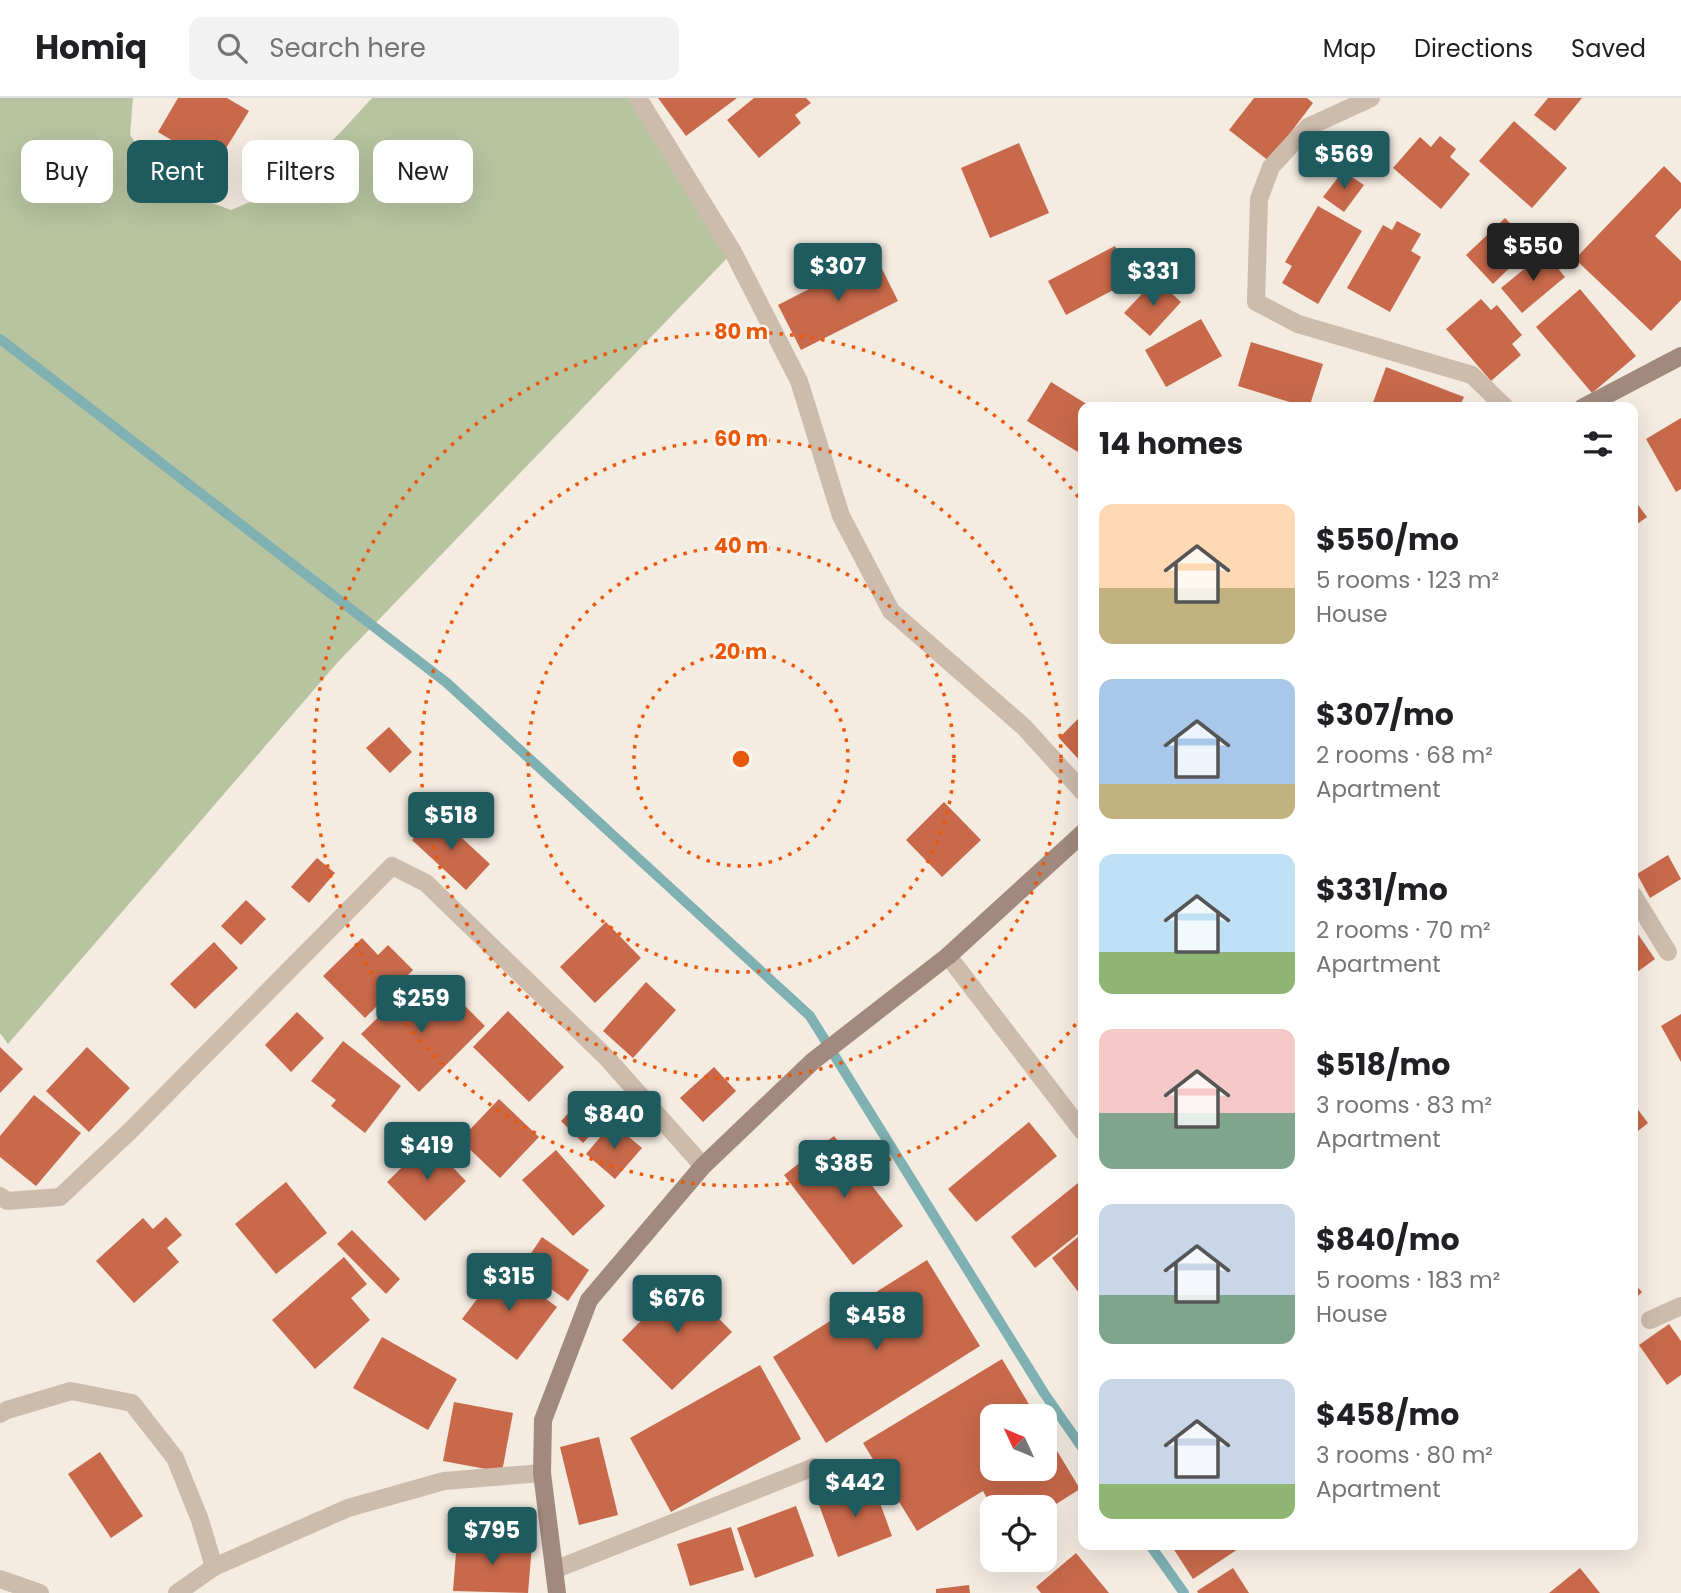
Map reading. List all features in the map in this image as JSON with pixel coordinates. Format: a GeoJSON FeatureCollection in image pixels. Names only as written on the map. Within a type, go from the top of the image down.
{"type":"FeatureCollection","features":[{"type":"Feature","properties":{"kind":"main road"},"geometry":{"type":"LineString","coordinates":[[1593,402],[1681,356]]}},
{"type":"Feature","properties":{"kind":"main road"},"geometry":{"type":"LineString","coordinates":[[557,1593],[542,1473],[543,1420],[589,1300],[702,1166],[813,1061],[948,956],[1078,838]]}},
{"type":"Feature","properties":{"kind":"street"},"geometry":{"type":"LineString","coordinates":[[638,98],[733,252],[799,381],[841,516],[891,611],[1024,727],[1078,786]]}},
{"type":"Feature","properties":{"kind":"street"},"geometry":{"type":"LineString","coordinates":[[1371,98],[1308,127],[1271,167],[1259,199],[1256,302],[1297,324],[1472,375],[1500,402]]}},
{"type":"Feature","properties":{"kind":"street"},"geometry":{"type":"LineString","coordinates":[[0,1196],[7,1201],[60,1197],[130,1131],[392,866],[426,883],[606,1057],[702,1166]]}},
{"type":"Feature","properties":{"kind":"street"},"geometry":{"type":"LineString","coordinates":[[1638,903],[1668,952]]}},
{"type":"Feature","properties":{"kind":"street"},"geometry":{"type":"LineString","coordinates":[[948,956],[1078,1125]]}},
{"type":"Feature","properties":{"kind":"street"},"geometry":{"type":"LineString","coordinates":[[1650,1320],[1681,1306]]}},
{"type":"Feature","properties":{"kind":"street"},"geometry":{"type":"LineString","coordinates":[[0,1414],[71,1391],[132,1403],[175,1458],[200,1520],[215,1567]]}},
{"type":"Feature","properties":{"kind":"street"},"geometry":{"type":"LineString","coordinates":[[554,1570],[814,1467]]}},
{"type":"Feature","properties":{"kind":"street"},"geometry":{"type":"LineString","coordinates":[[177,1593],[215,1567],[348,1508],[443,1481],[542,1473]]}},
{"type":"Feature","properties":{"kind":"street"},"geometry":{"type":"LineString","coordinates":[[0,1579],[40,1593]]}},
{"type":"Feature","properties":{"kind":"green space"},"geometry":{"type":"Polygon","coordinates":[[[0,98],[133,98],[130,135],[134,140],[127,140],[127,203],[212,203],[231,210],[248,203],[359,203],[359,140],[333,140],[372,98],[638,98],[733,252],[337,663],[8,1044],[0,1033],[0,98]]]}},
{"type":"Feature","properties":{"kind":"building"},"geometry":{"type":"Polygon","coordinates":[[[178,98],[227,98],[249,111],[228,145],[228,140],[171,140],[158,132],[178,98]]]}},
{"type":"Feature","properties":{"kind":"building"},"geometry":{"type":"Polygon","coordinates":[[[658,98],[737,98],[686,136],[658,98]]]}},
{"type":"Feature","properties":{"kind":"building"},"geometry":{"type":"Polygon","coordinates":[[[754,98],[806,98],[811,103],[795,115],[801,123],[759,158],[727,120],[754,98]]]}},
{"type":"Feature","properties":{"kind":"building"},"geometry":{"type":"Polygon","coordinates":[[[1254,98],[1307,98],[1313,103],[1269,161],[1229,130],[1254,98]]]}},
{"type":"Feature","properties":{"kind":"building"},"geometry":{"type":"Polygon","coordinates":[[[1548,98],[1582,98],[1555,131],[1534,115],[1548,98]]]}},
{"type":"Feature","properties":{"kind":"building"},"geometry":{"type":"Polygon","coordinates":[[[1514,121],[1567,168],[1532,208],[1479,161],[1514,121]]]}},
{"type":"Feature","properties":{"kind":"building"},"geometry":{"type":"Polygon","coordinates":[[[1440,136],[1456,149],[1450,157],[1470,174],[1441,209],[1393,168],[1420,137],[1431,147],[1440,136]]]}},
{"type":"Feature","properties":{"kind":"building"},"geometry":{"type":"Polygon","coordinates":[[[1019,143],[1049,213],[990,238],[961,168],[1019,143]]]}},
{"type":"Feature","properties":{"kind":"building"},"geometry":{"type":"Polygon","coordinates":[[[1664,166],[1681,183],[1681,208],[1655,236],[1681,261],[1681,300],[1651,331],[1575,259],[1664,166]]]}},
{"type":"Feature","properties":{"kind":"building"},"geometry":{"type":"Polygon","coordinates":[[[1343,171],[1364,185],[1344,212],[1323,197],[1343,171]]]}},
{"type":"Feature","properties":{"kind":"building"},"geometry":{"type":"Polygon","coordinates":[[[1318,206],[1362,231],[1318,304],[1282,283],[1292,266],[1285,262],[1318,206]]]}},
{"type":"Feature","properties":{"kind":"building"},"geometry":{"type":"Polygon","coordinates":[[[1505,218],[1532,246],[1493,284],[1466,255],[1505,218]]]}},
{"type":"Feature","properties":{"kind":"building"},"geometry":{"type":"Polygon","coordinates":[[[1397,221],[1421,234],[1411,251],[1421,257],[1390,312],[1347,288],[1383,225],[1392,230],[1397,221]]]}},
{"type":"Feature","properties":{"kind":"building"},"geometry":{"type":"Polygon","coordinates":[[[1115,246],[1132,280],[1066,315],[1048,281],[1115,246]]]}},
{"type":"Feature","properties":{"kind":"building"},"geometry":{"type":"Polygon","coordinates":[[[1545,252],[1565,277],[1522,313],[1501,288],[1545,252]]]}},
{"type":"Feature","properties":{"kind":"building"},"geometry":{"type":"Polygon","coordinates":[[[875,255],[898,301],[801,350],[778,305],[875,255]]]}},
{"type":"Feature","properties":{"kind":"building"},"geometry":{"type":"Polygon","coordinates":[[[1156,279],[1181,302],[1150,336],[1124,313],[1156,279]]]}},
{"type":"Feature","properties":{"kind":"building"},"geometry":{"type":"Polygon","coordinates":[[[1580,289],[1636,356],[1592,393],[1536,327],[1580,289]]]}},
{"type":"Feature","properties":{"kind":"building"},"geometry":{"type":"Polygon","coordinates":[[[1481,299],[1491,310],[1497,305],[1522,335],[1512,344],[1521,355],[1491,381],[1446,329],[1481,299]]]}},
{"type":"Feature","properties":{"kind":"building"},"geometry":{"type":"Polygon","coordinates":[[[1201,319],[1222,356],[1166,387],[1145,350],[1201,319]]]}},
{"type":"Feature","properties":{"kind":"building"},"geometry":{"type":"Polygon","coordinates":[[[1251,342],[1323,364],[1311,402],[1290,402],[1238,386],[1251,342]]]}},
{"type":"Feature","properties":{"kind":"building"},"geometry":{"type":"Polygon","coordinates":[[[1386,367],[1464,397],[1462,402],[1373,402],[1386,367]]]}},
{"type":"Feature","properties":{"kind":"building"},"geometry":{"type":"Polygon","coordinates":[[[1051,382],[1083,402],[1078,402],[1078,452],[1027,421],[1051,382]]]}},
{"type":"Feature","properties":{"kind":"building"},"geometry":{"type":"Polygon","coordinates":[[[1681,418],[1681,489],[1676,492],[1646,439],[1681,418]]]}},
{"type":"Feature","properties":{"kind":"building"},"geometry":{"type":"Polygon","coordinates":[[[1638,505],[1647,517],[1638,523],[1638,505]]]}},
{"type":"Feature","properties":{"kind":"building"},"geometry":{"type":"Polygon","coordinates":[[[1078,719],[1078,759],[1059,738],[1078,719]]]}},
{"type":"Feature","properties":{"kind":"building"},"geometry":{"type":"Polygon","coordinates":[[[389,727],[412,752],[390,773],[366,748],[389,727]]]}},
{"type":"Feature","properties":{"kind":"building"},"geometry":{"type":"Polygon","coordinates":[[[944,802],[981,840],[942,877],[906,840],[944,802]]]}},
{"type":"Feature","properties":{"kind":"building"},"geometry":{"type":"Polygon","coordinates":[[[436,814],[490,864],[466,890],[412,840],[436,814]]]}},
{"type":"Feature","properties":{"kind":"building"},"geometry":{"type":"Polygon","coordinates":[[[1668,855],[1681,879],[1650,898],[1638,873],[1668,855]]]}},
{"type":"Feature","properties":{"kind":"building"},"geometry":{"type":"Polygon","coordinates":[[[317,858],[335,873],[309,903],[291,887],[317,858]]]}},
{"type":"Feature","properties":{"kind":"building"},"geometry":{"type":"Polygon","coordinates":[[[246,900],[266,919],[241,945],[221,926],[246,900]]]}},
{"type":"Feature","properties":{"kind":"building"},"geometry":{"type":"Polygon","coordinates":[[[606,922],[641,958],[595,1003],[560,967],[606,922]]]}},
{"type":"Feature","properties":{"kind":"building"},"geometry":{"type":"Polygon","coordinates":[[[1638,934],[1655,959],[1638,971],[1638,934]]]}},
{"type":"Feature","properties":{"kind":"building"},"geometry":{"type":"Polygon","coordinates":[[[362,938],[378,955],[388,945],[413,970],[365,1018],[323,976],[362,938]]]}},
{"type":"Feature","properties":{"kind":"building"},"geometry":{"type":"Polygon","coordinates":[[[214,942],[238,968],[195,1009],[170,984],[214,942]]]}},
{"type":"Feature","properties":{"kind":"building"},"geometry":{"type":"Polygon","coordinates":[[[416,980],[452,1015],[463,1004],[485,1026],[419,1092],[361,1034],[416,980]]]}},
{"type":"Feature","properties":{"kind":"building"},"geometry":{"type":"Polygon","coordinates":[[[646,982],[676,1010],[633,1058],[603,1031],[646,982]]]}},
{"type":"Feature","properties":{"kind":"building"},"geometry":{"type":"Polygon","coordinates":[[[508,1011],[564,1067],[529,1102],[473,1047],[508,1011]]]}},
{"type":"Feature","properties":{"kind":"building"},"geometry":{"type":"Polygon","coordinates":[[[297,1012],[324,1038],[291,1072],[265,1045],[297,1012]]]}},
{"type":"Feature","properties":{"kind":"building"},"geometry":{"type":"Polygon","coordinates":[[[1681,1014],[1681,1062],[1661,1026],[1681,1014]]]}},
{"type":"Feature","properties":{"kind":"building"},"geometry":{"type":"Polygon","coordinates":[[[343,1041],[401,1086],[365,1133],[331,1106],[336,1100],[311,1081],[343,1041]]]}},
{"type":"Feature","properties":{"kind":"building"},"geometry":{"type":"Polygon","coordinates":[[[0,1047],[23,1069],[0,1093],[0,1047]]]}},
{"type":"Feature","properties":{"kind":"building"},"geometry":{"type":"Polygon","coordinates":[[[87,1047],[130,1088],[89,1132],[46,1091],[87,1047]]]}},
{"type":"Feature","properties":{"kind":"building"},"geometry":{"type":"Polygon","coordinates":[[[714,1067],[736,1091],[703,1122],[680,1098],[714,1067]]]}},
{"type":"Feature","properties":{"kind":"building"},"geometry":{"type":"Polygon","coordinates":[[[587,1094],[609,1115],[583,1143],[561,1121],[587,1094]]]}},
{"type":"Feature","properties":{"kind":"building"},"geometry":{"type":"Polygon","coordinates":[[[34,1095],[81,1133],[36,1186],[0,1157],[0,1136],[34,1095]]]}},
{"type":"Feature","properties":{"kind":"building"},"geometry":{"type":"Polygon","coordinates":[[[499,1099],[539,1137],[500,1178],[460,1140],[499,1099]]]}},
{"type":"Feature","properties":{"kind":"building"},"geometry":{"type":"Polygon","coordinates":[[[1638,1110],[1648,1123],[1638,1131],[1638,1110]]]}},
{"type":"Feature","properties":{"kind":"building"},"geometry":{"type":"Polygon","coordinates":[[[1029,1122],[1057,1156],[976,1222],[948,1189],[1029,1122]]]}},
{"type":"Feature","properties":{"kind":"building"},"geometry":{"type":"Polygon","coordinates":[[[612,1123],[642,1148],[615,1179],[586,1154],[612,1123]]]}},
{"type":"Feature","properties":{"kind":"building"},"geometry":{"type":"Polygon","coordinates":[[[834,1136],[903,1226],[853,1265],[784,1175],[834,1136]]]}},
{"type":"Feature","properties":{"kind":"building"},"geometry":{"type":"Polygon","coordinates":[[[428,1142],[466,1181],[425,1221],[387,1182],[428,1142]]]}},
{"type":"Feature","properties":{"kind":"building"},"geometry":{"type":"Polygon","coordinates":[[[556,1150],[605,1206],[573,1236],[522,1180],[556,1150]]]}},
{"type":"Feature","properties":{"kind":"building"},"geometry":{"type":"Polygon","coordinates":[[[286,1182],[327,1233],[276,1274],[235,1224],[286,1182]]]}},
{"type":"Feature","properties":{"kind":"building"},"geometry":{"type":"Polygon","coordinates":[[[1078,1183],[1078,1234],[1035,1268],[1011,1237],[1078,1183]]]}},
{"type":"Feature","properties":{"kind":"building"},"geometry":{"type":"Polygon","coordinates":[[[166,1217],[182,1235],[167,1248],[179,1262],[134,1303],[96,1261],[143,1218],[153,1229],[166,1217]]]}},
{"type":"Feature","properties":{"kind":"building"},"geometry":{"type":"Polygon","coordinates":[[[352,1230],[400,1279],[386,1294],[337,1244],[352,1230]]]}},
{"type":"Feature","properties":{"kind":"building"},"geometry":{"type":"Polygon","coordinates":[[[542,1237],[589,1270],[568,1301],[521,1268],[542,1237]]]}},
{"type":"Feature","properties":{"kind":"building"},"geometry":{"type":"Polygon","coordinates":[[[1078,1237],[1078,1292],[1052,1258],[1078,1237]]]}},
{"type":"Feature","properties":{"kind":"building"},"geometry":{"type":"Polygon","coordinates":[[[344,1257],[367,1284],[351,1298],[370,1320],[315,1369],[272,1320],[344,1257]]]}},
{"type":"Feature","properties":{"kind":"building"},"geometry":{"type":"Polygon","coordinates":[[[927,1260],[980,1346],[826,1443],[773,1357],[927,1260]]]}},
{"type":"Feature","properties":{"kind":"building"},"geometry":{"type":"Polygon","coordinates":[[[502,1266],[557,1307],[517,1360],[462,1319],[502,1266]]]}},
{"type":"Feature","properties":{"kind":"building"},"geometry":{"type":"Polygon","coordinates":[[[681,1280],[732,1332],[672,1390],[622,1340],[681,1280]]]}},
{"type":"Feature","properties":{"kind":"building"},"geometry":{"type":"Polygon","coordinates":[[[1669,1324],[1681,1341],[1681,1375],[1667,1385],[1639,1345],[1669,1324]]]}},
{"type":"Feature","properties":{"kind":"building"},"geometry":{"type":"Polygon","coordinates":[[[382,1337],[457,1379],[428,1430],[353,1388],[382,1337]]]}},
{"type":"Feature","properties":{"kind":"building"},"geometry":{"type":"Polygon","coordinates":[[[1002,1359],[1029,1404],[980,1404],[980,1481],[1057,1481],[1057,1451],[1078,1486],[1078,1490],[1057,1503],[1057,1495],[985,1495],[983,1491],[917,1531],[863,1443],[1002,1359]]]}},
{"type":"Feature","properties":{"kind":"building"},"geometry":{"type":"Polygon","coordinates":[[[760,1365],[801,1439],[671,1512],[630,1438],[760,1365]]]}},
{"type":"Feature","properties":{"kind":"building"},"geometry":{"type":"Polygon","coordinates":[[[454,1402],[513,1413],[502,1472],[443,1461],[454,1402]]]}},
{"type":"Feature","properties":{"kind":"building"},"geometry":{"type":"Polygon","coordinates":[[[599,1437],[618,1515],[579,1525],[560,1447],[599,1437]]]}},
{"type":"Feature","properties":{"kind":"building"},"geometry":{"type":"Polygon","coordinates":[[[100,1452],[143,1516],[111,1538],[68,1474],[100,1452]]]}},
{"type":"Feature","properties":{"kind":"building"},"geometry":{"type":"Polygon","coordinates":[[[872,1481],[892,1536],[838,1557],[818,1502],[872,1481]]]}},
{"type":"Feature","properties":{"kind":"building"},"geometry":{"type":"Polygon","coordinates":[[[796,1506],[814,1556],[755,1578],[737,1528],[796,1506]]]}},
{"type":"Feature","properties":{"kind":"building"},"geometry":{"type":"Polygon","coordinates":[[[731,1527],[744,1570],[690,1586],[677,1544],[731,1527]]]}},
{"type":"Feature","properties":{"kind":"building"},"geometry":{"type":"Polygon","coordinates":[[[457,1540],[532,1545],[528,1593],[453,1591],[457,1540]]]}},
{"type":"Feature","properties":{"kind":"building"},"geometry":{"type":"Polygon","coordinates":[[[1174,1550],[1236,1550],[1193,1579],[1174,1550]]]}},
{"type":"Feature","properties":{"kind":"building"},"geometry":{"type":"Polygon","coordinates":[[[1076,1553],[1109,1593],[1041,1593],[1036,1587],[1057,1572],[1076,1553]]]}},
{"type":"Feature","properties":{"kind":"building"},"geometry":{"type":"Polygon","coordinates":[[[1233,1568],[1249,1593],[1198,1593],[1197,1591],[1233,1568]]]}},
{"type":"Feature","properties":{"kind":"building"},"geometry":{"type":"Polygon","coordinates":[[[1580,1568],[1600,1593],[1549,1593],[1580,1568]]]}},
{"type":"Feature","properties":{"kind":"building"},"geometry":{"type":"Polygon","coordinates":[[[969,1585],[970,1593],[936,1593],[936,1589],[969,1585]]]}},
{"type":"Feature","properties":{"kind":"waterway"},"geometry":{"type":"LineString","coordinates":[[0,339],[447,683],[810,1016],[1044,1393],[1078,1442]]}},
{"type":"Feature","properties":{"kind":"waterway"},"geometry":{"type":"LineString","coordinates":[[1154,1550],[1184,1593]]}}]}
